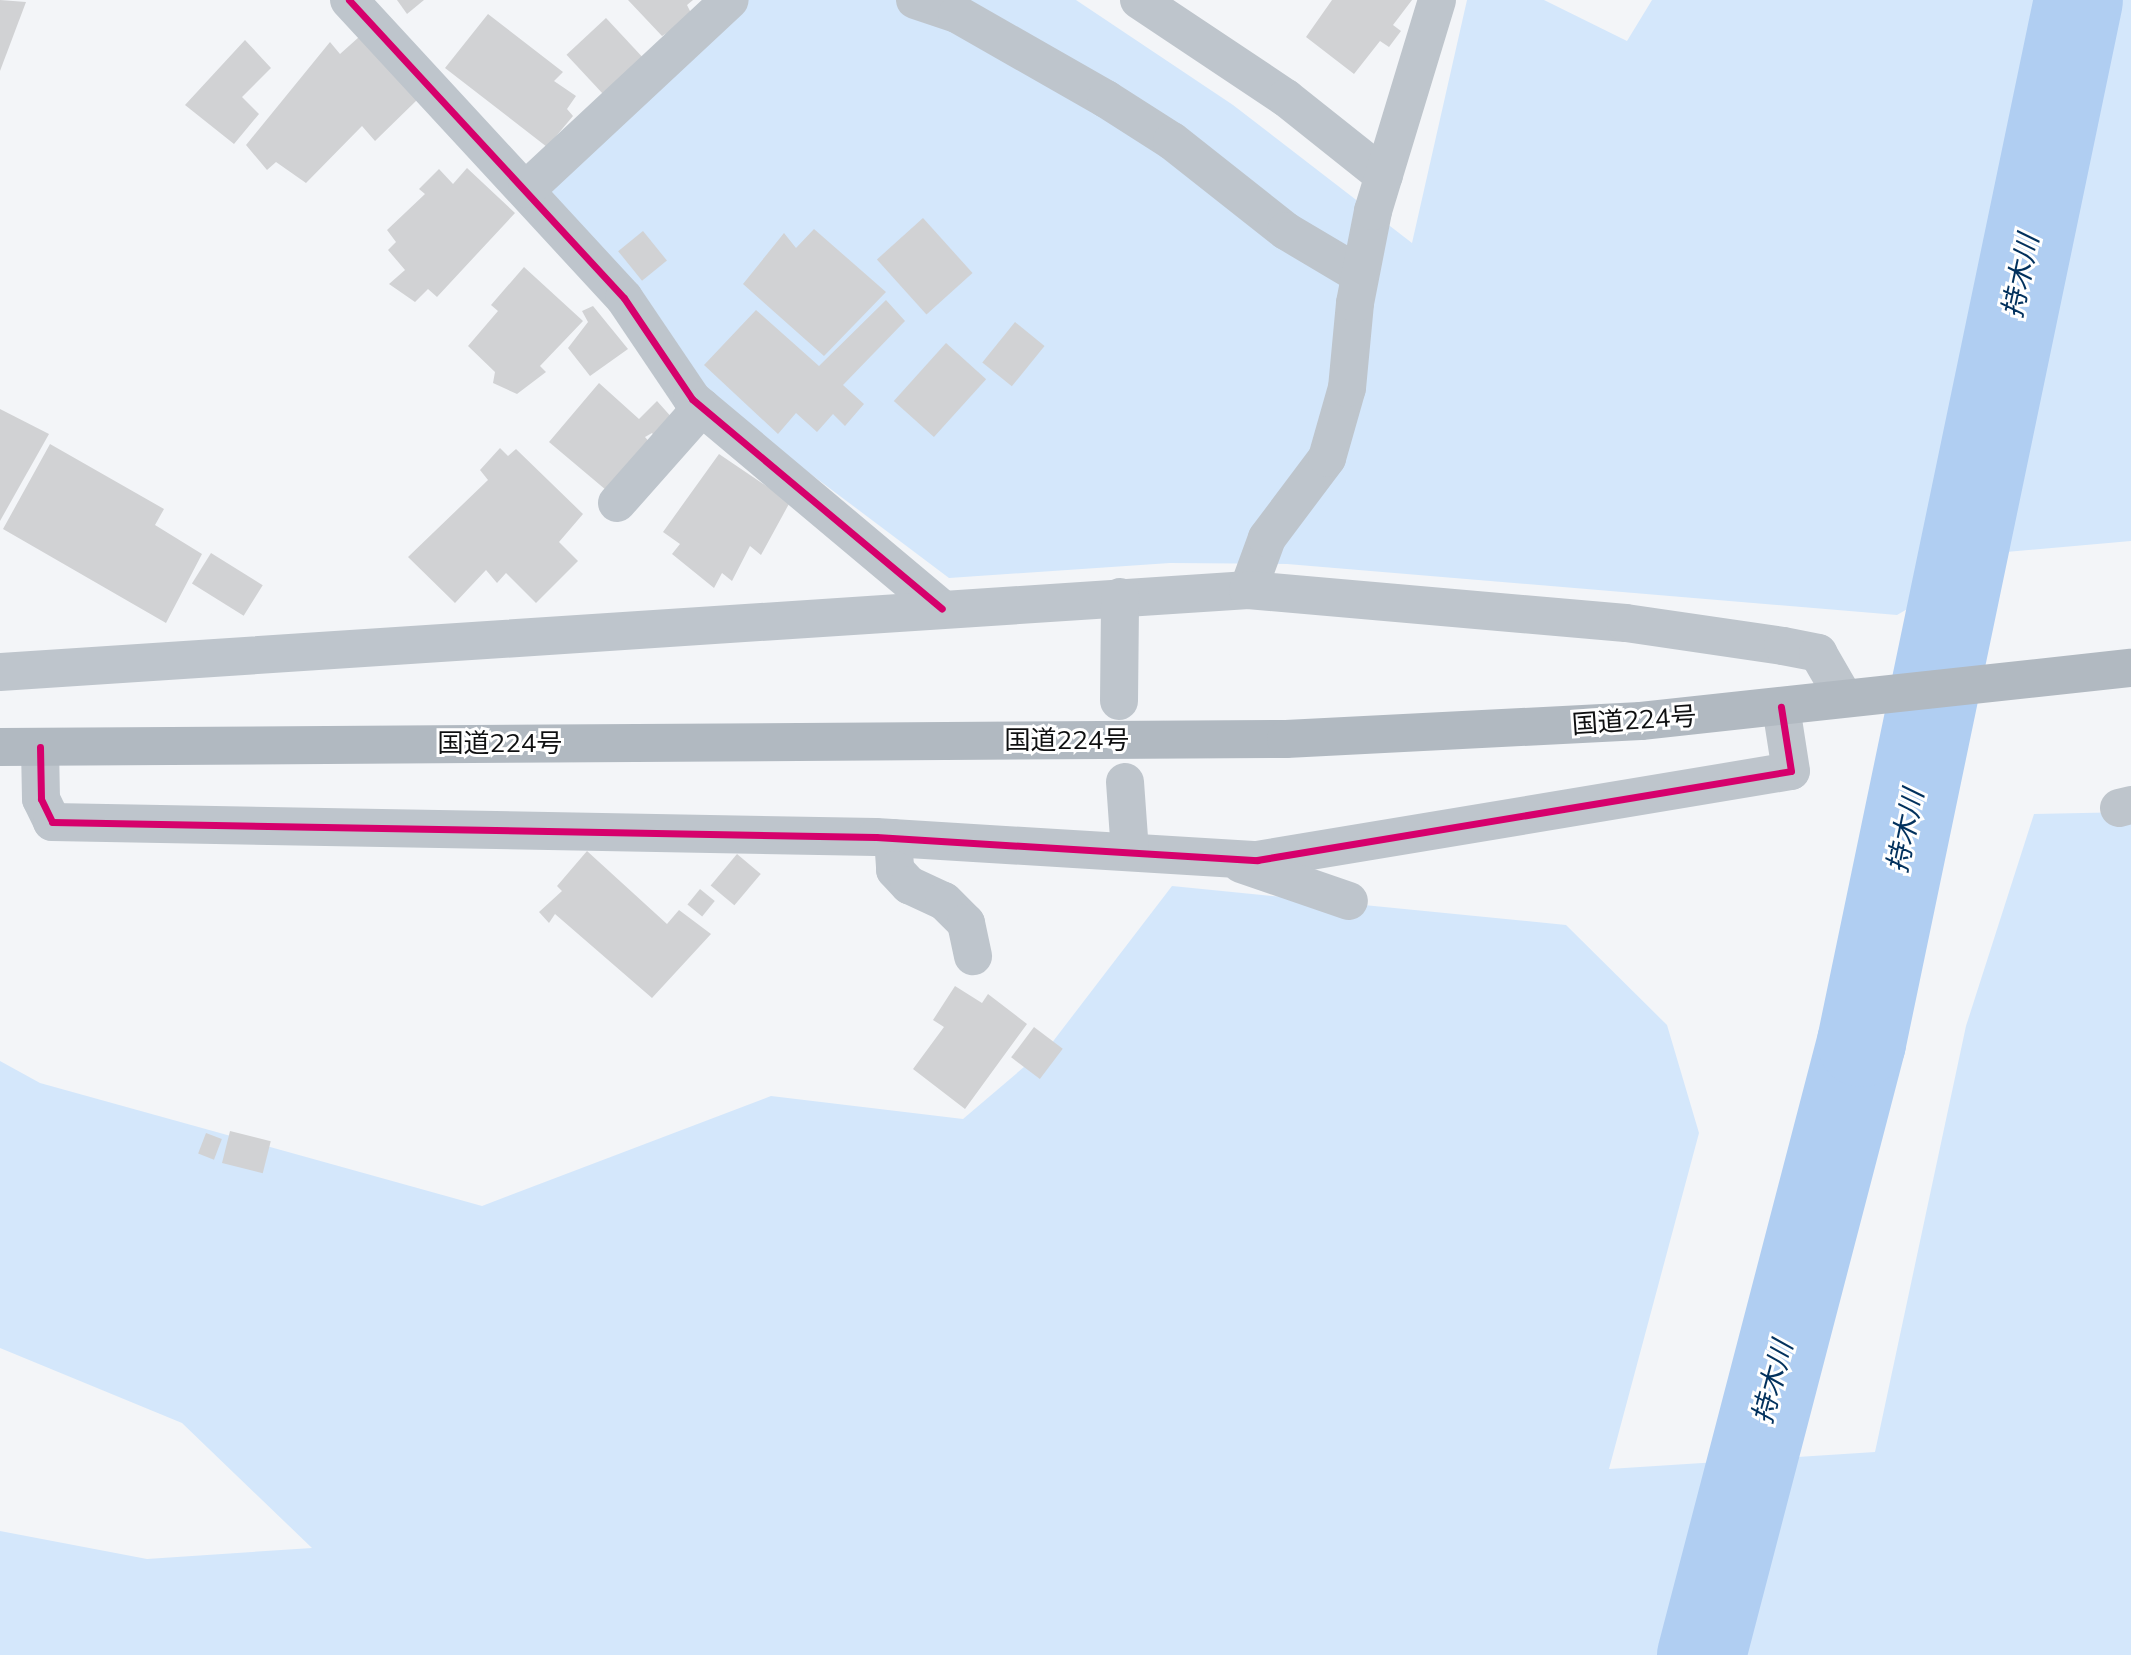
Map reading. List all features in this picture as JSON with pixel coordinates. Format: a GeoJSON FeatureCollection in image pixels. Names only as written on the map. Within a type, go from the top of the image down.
{"type":"FeatureCollection","features":[{"type":"Feature","properties":{"kind":"highway","name":"国道224号"},"geometry":{"type":"LineString","coordinates":[[0,747],[1286,738],[1641,721],[2131,668]]}},
{"type":"Feature","properties":{"kind":"street"},"geometry":{"type":"LineString","coordinates":[[349,0],[527,189],[624,298],[702,407],[942,609]]}},
{"type":"Feature","properties":{"kind":"street"},"geometry":{"type":"LineString","coordinates":[[527,189],[730,0]]}},
{"type":"Feature","properties":{"kind":"street"},"geometry":{"type":"LineString","coordinates":[[915,0],[969,20],[1106,99],[1172,141],[1286,230],[1360,275]]}},
{"type":"Feature","properties":{"kind":"street"},"geometry":{"type":"LineString","coordinates":[[1139,0],[1286,98],[1384,176]]}},
{"type":"Feature","properties":{"kind":"street"},"geometry":{"type":"LineString","coordinates":[[1248,590],[1267,538],[1327,458],[1347,388],[1360,275],[1384,176],[1437,0]]}},
{"type":"Feature","properties":{"kind":"street"},"geometry":{"type":"LineString","coordinates":[[617,503],[702,407]]}},
{"type":"Feature","properties":{"kind":"street"},"geometry":{"type":"LineString","coordinates":[[0,672],[1248,590],[1626,623],[1783,646],[1818,653],[1844,698]]}},
{"type":"Feature","properties":{"kind":"street"},"geometry":{"type":"LineString","coordinates":[[1119,701],[1120,597]]}},
{"type":"Feature","properties":{"kind":"street"},"geometry":{"type":"LineString","coordinates":[[40,747],[41,799],[51,822],[892,838],[1257,860],[1791,771],[1781,707]]}},
{"type":"Feature","properties":{"kind":"street"},"geometry":{"type":"LineString","coordinates":[[1125,782],[1130,852]]}},
{"type":"Feature","properties":{"kind":"street"},"geometry":{"type":"LineString","coordinates":[[892,838],[895,870],[909,885],[944,901],[966,923],[973,956]]}},
{"type":"Feature","properties":{"kind":"street"},"geometry":{"type":"LineString","coordinates":[[1222,858],[1349,901]]}},
{"type":"Feature","properties":{"kind":"shaded area"},"geometry":{"type":"Polygon","coordinates":[[[743,0],[1076,0],[1233,105],[1412,243],[1467,0],[1544,0],[1627,41],[1652,0],[2131,0],[2131,541],[2006,552],[1897,615],[1287,564],[1170,563],[949,578],[691,384],[547,186],[743,0]]]}},
{"type":"Feature","properties":{"kind":"shaded area"},"geometry":{"type":"Polygon","coordinates":[[[2131,812],[2131,1655],[0,1655],[0,1531],[147,1559],[312,1548],[182,1423],[0,1348],[0,1061],[40,1083],[482,1206],[771,1096],[963,1119],[1051,1044],[1172,886],[1566,925],[1667,1025],[1699,1133],[1609,1469],[1875,1452],[1966,1026],[2034,814],[2131,812]]]}},
{"type":"Feature","properties":{"kind":"building"},"geometry":{"type":"Polygon","coordinates":[[[0,0],[26,2],[0,71],[0,0]]]}},
{"type":"Feature","properties":{"kind":"building"},"geometry":{"type":"Polygon","coordinates":[[[397,0],[424,0],[407,14],[397,0]]]}},
{"type":"Feature","properties":{"kind":"building"},"geometry":{"type":"Polygon","coordinates":[[[628,0],[693,0],[687,5],[693,17],[662,36],[628,0]]]}},
{"type":"Feature","properties":{"kind":"building"},"geometry":{"type":"Polygon","coordinates":[[[1332,0],[1412,0],[1393,25],[1401,31],[1389,47],[1380,41],[1354,74],[1306,37],[1332,0]]]}},
{"type":"Feature","properties":{"kind":"building"},"geometry":{"type":"Polygon","coordinates":[[[488,14],[563,72],[554,81],[576,96],[567,109],[573,116],[547,147],[445,68],[488,14]]]}},
{"type":"Feature","properties":{"kind":"building"},"geometry":{"type":"Polygon","coordinates":[[[606,18],[645,60],[605,97],[567,55],[606,18]]]}},
{"type":"Feature","properties":{"kind":"building"},"geometry":{"type":"Polygon","coordinates":[[[359,37],[418,99],[375,141],[362,126],[306,183],[276,162],[267,170],[246,145],[330,42],[340,54],[359,37]]]}},
{"type":"Feature","properties":{"kind":"building"},"geometry":{"type":"Polygon","coordinates":[[[245,40],[271,68],[242,97],[259,114],[234,144],[185,105],[245,40]]]}},
{"type":"Feature","properties":{"kind":"building"},"geometry":{"type":"Polygon","coordinates":[[[467,168],[515,213],[437,297],[428,289],[415,302],[389,284],[405,270],[388,250],[396,242],[387,230],[425,194],[419,189],[439,169],[453,184],[467,168]]]}},
{"type":"Feature","properties":{"kind":"building"},"geometry":{"type":"Polygon","coordinates":[[[923,218],[973,273],[926,314],[877,259],[923,218]]]}},
{"type":"Feature","properties":{"kind":"building"},"geometry":{"type":"Polygon","coordinates":[[[814,229],[886,292],[824,356],[743,284],[784,233],[796,248],[814,229]]]}},
{"type":"Feature","properties":{"kind":"building"},"geometry":{"type":"Polygon","coordinates":[[[643,231],[667,261],[642,281],[618,251],[643,231]]]}},
{"type":"Feature","properties":{"kind":"building"},"geometry":{"type":"Polygon","coordinates":[[[524,267],[583,321],[540,366],[546,372],[517,394],[493,383],[495,372],[468,346],[498,311],[491,305],[524,267]]]}},
{"type":"Feature","properties":{"kind":"building"},"geometry":{"type":"Polygon","coordinates":[[[886,300],[905,321],[843,385],[864,404],[845,426],[833,414],[817,432],[796,413],[778,434],[704,365],[756,310],[819,366],[886,300]]]}},
{"type":"Feature","properties":{"kind":"building"},"geometry":{"type":"Polygon","coordinates":[[[593,306],[628,349],[590,376],[568,348],[588,322],[582,311],[593,306]]]}},
{"type":"Feature","properties":{"kind":"building"},"geometry":{"type":"Polygon","coordinates":[[[1015,322],[1045,346],[1012,386],[982,362],[1015,322]]]}},
{"type":"Feature","properties":{"kind":"building"},"geometry":{"type":"Polygon","coordinates":[[[946,343],[986,379],[934,437],[894,401],[946,343]]]}},
{"type":"Feature","properties":{"kind":"building"},"geometry":{"type":"Polygon","coordinates":[[[599,383],[639,419],[657,401],[674,420],[658,441],[652,433],[645,437],[651,444],[606,490],[549,442],[599,383]]]}},
{"type":"Feature","properties":{"kind":"building"},"geometry":{"type":"Polygon","coordinates":[[[0,409],[49,434],[0,521],[0,409]]]}},
{"type":"Feature","properties":{"kind":"building"},"geometry":{"type":"Polygon","coordinates":[[[50,444],[164,509],[155,525],[202,554],[166,623],[3,529],[50,444]]]}},
{"type":"Feature","properties":{"kind":"building"},"geometry":{"type":"Polygon","coordinates":[[[500,448],[508,456],[516,449],[583,514],[559,542],[578,561],[536,603],[506,573],[497,583],[486,570],[455,603],[408,557],[488,480],[480,470],[500,448]]]}},
{"type":"Feature","properties":{"kind":"building"},"geometry":{"type":"Polygon","coordinates":[[[719,454],[790,502],[761,555],[750,546],[732,581],[722,573],[714,588],[672,554],[680,544],[663,532],[719,454]]]}},
{"type":"Feature","properties":{"kind":"building"},"geometry":{"type":"Polygon","coordinates":[[[211,553],[263,585],[244,616],[192,584],[211,553]]]}},
{"type":"Feature","properties":{"kind":"building"},"geometry":{"type":"Polygon","coordinates":[[[587,851],[667,924],[679,910],[711,934],[652,998],[555,914],[549,923],[539,912],[562,891],[557,886],[587,851]]]}},
{"type":"Feature","properties":{"kind":"building"},"geometry":{"type":"Polygon","coordinates":[[[737,854],[761,874],[734,905],[711,885],[737,854]]]}},
{"type":"Feature","properties":{"kind":"building"},"geometry":{"type":"Polygon","coordinates":[[[700,889],[715,901],[702,917],[687,905],[700,889]]]}},
{"type":"Feature","properties":{"kind":"building"},"geometry":{"type":"Polygon","coordinates":[[[955,986],[982,1003],[988,994],[1027,1024],[965,1109],[913,1069],[944,1027],[933,1020],[955,986]]]}},
{"type":"Feature","properties":{"kind":"building"},"geometry":{"type":"Polygon","coordinates":[[[1034,1027],[1063,1049],[1040,1079],[1011,1057],[1034,1027]]]}},
{"type":"Feature","properties":{"kind":"building"},"geometry":{"type":"Polygon","coordinates":[[[230,1131],[271,1141],[263,1173],[222,1163],[230,1131]]]}},
{"type":"Feature","properties":{"kind":"building"},"geometry":{"type":"Polygon","coordinates":[[[206,1133],[222,1139],[214,1160],[198,1154],[206,1133]]]}},
{"type":"Feature","properties":{"kind":"waterway","name":"持木川"},"geometry":{"type":"LineString","coordinates":[[1701,1655],[1861,1042],[2078,0]]}},
{"type":"Feature","properties":{"kind":"cycle path"},"geometry":{"type":"LineString","coordinates":[[349,0],[624,298],[692,399],[942,609]]}},
{"type":"Feature","properties":{"kind":"cycle path"},"geometry":{"type":"LineString","coordinates":[[40,747],[41,799],[52,822],[876,837],[1257,860],[1791,771],[1781,707]]}}]}
